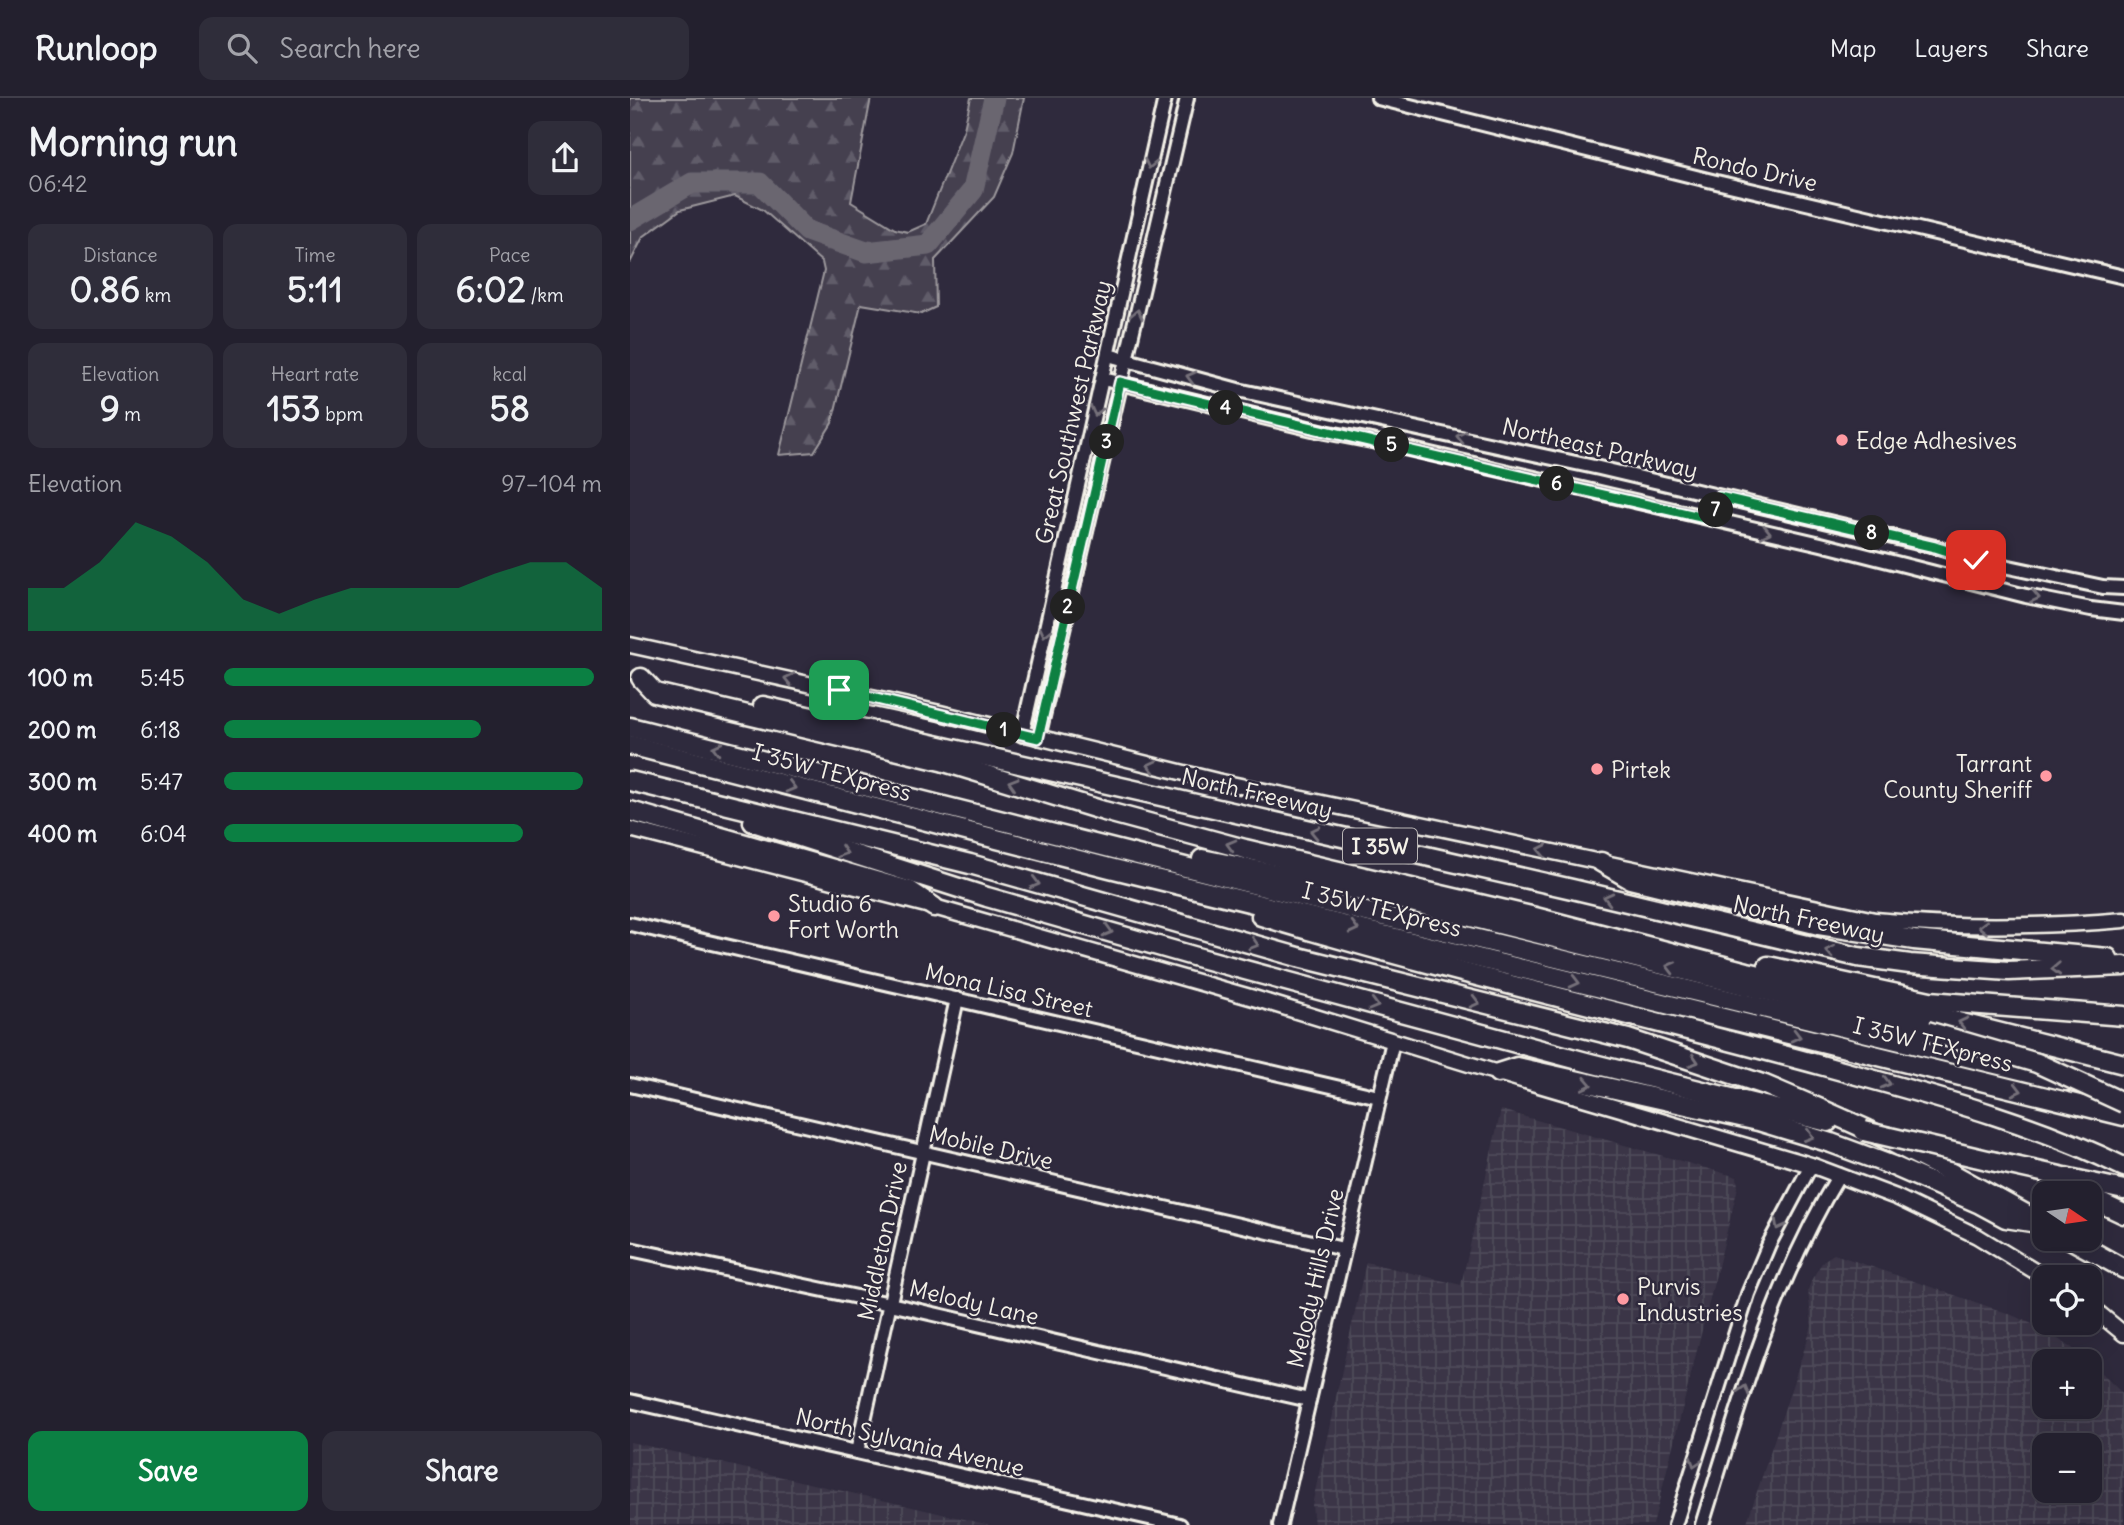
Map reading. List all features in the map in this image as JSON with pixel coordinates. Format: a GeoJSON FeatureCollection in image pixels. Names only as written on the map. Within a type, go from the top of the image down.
{"type":"FeatureCollection","features":[{"type":"Feature","properties":{"kind":"highway"},"geometry":{"type":"LineString","coordinates":[[634,677],[655,693],[941,761],[1104,811],[1245,849],[2124,1064]]}},
{"type":"Feature","properties":{"kind":"highway","name":"North Freeway"},"geometry":{"type":"LineString","coordinates":[[634,677],[1559,886],[1858,957],[1910,964],[1998,970],[2124,965]]}},
{"type":"Feature","properties":{"kind":"highway","name":"I 35W TEXpress"},"geometry":{"type":"LineString","coordinates":[[630,727],[1603,971],[2124,1094]]}},
{"type":"Feature","properties":{"kind":"highway","name":"I 35W TEXpress"},"geometry":{"type":"LineString","coordinates":[[630,745],[850,803],[2124,1116]]}},
{"type":"Feature","properties":{"kind":"highway"},"geometry":{"type":"LineString","coordinates":[[630,781],[970,864],[1298,957],[1628,1039],[1765,1085],[1821,1109],[1911,1152],[2032,1218]]}},
{"type":"Feature","properties":{"kind":"highway"},"geometry":{"type":"LineString","coordinates":[[710,800],[731,815],[987,897],[1206,960],[1590,1063],[1996,1162],[2124,1190]]}},
{"type":"Feature","properties":{"kind":"highway"},"geometry":{"type":"LineString","coordinates":[[969,811],[987,807],[1216,862],[1395,898],[1927,1031],[2037,1063],[2124,1103]]}},
{"type":"Feature","properties":{"kind":"highway"},"geometry":{"type":"LineString","coordinates":[[630,811],[910,891],[934,907]]}},
{"type":"Feature","properties":{"kind":"highway"},"geometry":{"type":"LineString","coordinates":[[1601,862],[1630,879],[1819,925],[1914,940],[2103,956],[2124,965]]}},
{"type":"Feature","properties":{"kind":"highway"},"geometry":{"type":"LineString","coordinates":[[1193,888],[1224,905],[1371,949],[1749,1046],[1978,1109],[2030,1125],[2124,1167]]}},
{"type":"Feature","properties":{"kind":"highway"},"geometry":{"type":"LineString","coordinates":[[1648,946],[1676,946],[1930,1001],[2124,1016]]}},
{"type":"Feature","properties":{"kind":"highway"},"geometry":{"type":"LineString","coordinates":[[1497,1073],[1517,1067],[1758,1121],[1831,1143],[1893,1166],[1980,1204],[2006,1219],[2032,1223]]}},
{"type":"Feature","properties":{"kind":"highway"},"geometry":{"type":"LineString","coordinates":[[1996,1162],[2046,1181]]}},
{"type":"Feature","properties":{"kind":"highway"},"geometry":{"type":"LineString","coordinates":[[2102,1204],[2124,1214]]}},
{"type":"Feature","properties":{"kind":"highway"},"geometry":{"type":"LineString","coordinates":[[2092,1251],[2124,1269]]}},
{"type":"Feature","properties":{"kind":"main road","name":"North Freeway"},"geometry":{"type":"LineString","coordinates":[[632,645],[928,710],[1227,783],[1875,920],[2009,927],[2124,920]]}},
{"type":"Feature","properties":{"kind":"main road"},"geometry":{"type":"LineString","coordinates":[[630,829],[934,907],[1257,999],[1811,1165],[1896,1198],[1977,1236],[2032,1269]]}},
{"type":"Feature","properties":{"kind":"main road"},"geometry":{"type":"LineString","coordinates":[[2102,1316],[2124,1334]]}},
{"type":"Feature","properties":{"kind":"street","name":"Great Southwest Parkway"},"geometry":{"type":"LineString","coordinates":[[1022,735],[1166,98]]}},
{"type":"Feature","properties":{"kind":"street","name":"Great Southwest Parkway"},"geometry":{"type":"LineString","coordinates":[[1038,738],[1187,98]]}},
{"type":"Feature","properties":{"kind":"street","name":"Rondo Drive"},"geometry":{"type":"LineString","coordinates":[[1378,98],[1712,181],[2124,277]]}},
{"type":"Feature","properties":{"kind":"street","name":"Northeast Parkway"},"geometry":{"type":"LineString","coordinates":[[1108,355],[1238,390],[1599,468],[1935,547],[1976,560],[2103,587],[2124,588]]}},
{"type":"Feature","properties":{"kind":"street","name":"Northeast Parkway"},"geometry":{"type":"LineString","coordinates":[[1103,379],[1931,571],[2026,596],[2124,613]]}},
{"type":"Feature","properties":{"kind":"street"},"geometry":{"type":"LineString","coordinates":[[1325,432],[1329,408]]}},
{"type":"Feature","properties":{"kind":"street"},"geometry":{"type":"LineString","coordinates":[[1713,520],[1719,497]]}},
{"type":"Feature","properties":{"kind":"street"},"geometry":{"type":"LineString","coordinates":[[1931,571],[1935,547]]}},
{"type":"Feature","properties":{"kind":"street","name":"Mona Lisa Street"},"geometry":{"type":"LineString","coordinates":[[630,924],[1379,1097]]}},
{"type":"Feature","properties":{"kind":"street","name":"Middleton Drive"},"geometry":{"type":"LineString","coordinates":[[857,1452],[957,999]]}},
{"type":"Feature","properties":{"kind":"street","name":"Melody Hills Drive"},"geometry":{"type":"LineString","coordinates":[[1280,1525],[1393,1041]]}},
{"type":"Feature","properties":{"kind":"street","name":"Mobile Drive"},"geometry":{"type":"LineString","coordinates":[[630,1085],[1343,1249]]}},
{"type":"Feature","properties":{"kind":"street"},"geometry":{"type":"LineString","coordinates":[[1675,1525],[1753,1282],[1769,1244],[1811,1165]]}},
{"type":"Feature","properties":{"kind":"street"},"geometry":{"type":"LineString","coordinates":[[1702,1525],[1748,1377],[1781,1290],[1802,1241],[1839,1175]]}},
{"type":"Feature","properties":{"kind":"street","name":"Melody Lane"},"geometry":{"type":"LineString","coordinates":[[630,1249],[890,1304],[1309,1400]]}},
{"type":"Feature","properties":{"kind":"street","name":"North Sylvania Avenue"},"geometry":{"type":"LineString","coordinates":[[630,1401],[1180,1525]]}},
{"type":"Feature","properties":{"kind":"street"},"geometry":{"type":"LineString","coordinates":[[1707,1423],[1731,1433]]}},
{"type":"Feature","properties":{"kind":"shaded area"},"geometry":{"type":"Polygon","coordinates":[[[1501,1110],[1737,1177],[1738,1187],[1653,1525],[1314,1525],[1312,1505],[1366,1262],[1461,1285],[1501,1110]]]}},
{"type":"Feature","properties":{"kind":"shaded area"},"geometry":{"type":"Polygon","coordinates":[[[1834,1254],[2007,1313],[2032,1324],[2032,1335],[2052,1335],[2072,1348],[2032,1349],[2032,1419],[2102,1419],[2102,1374],[2124,1395],[2124,1525],[1746,1525],[1812,1326],[1808,1290],[1823,1261],[1834,1254]]]}},
{"type":"Feature","properties":{"kind":"shaded area"},"geometry":{"type":"Polygon","coordinates":[[[630,1442],[990,1525],[630,1525],[630,1442]]]}},
{"type":"Feature","properties":{"kind":"green space"},"geometry":{"type":"Polygon","coordinates":[[[630,98],[871,98],[851,202],[895,229],[908,232],[926,224],[964,129],[971,98],[1024,98],[1013,153],[994,197],[935,260],[936,307],[921,314],[861,304],[832,423],[814,452],[779,455],[824,271],[822,262],[763,210],[735,196],[680,210],[643,237],[630,263],[630,98]]]}},
{"type":"Feature","properties":{"kind":"waterway"},"geometry":{"type":"LineString","coordinates":[[630,220],[692,183],[760,183],[807,231],[866,252],[928,245],[973,190],[994,98]]}},
{"type":"Feature","properties":{"kind":"place","name":"Edge Adhesives"},"geometry":{"type":"Point","coordinates":[1842,440]}},
{"type":"Feature","properties":{"kind":"place","name":"Pirtek"},"geometry":{"type":"Point","coordinates":[1597,769]}},
{"type":"Feature","properties":{"kind":"place","name":"Tarrant County Sheriff"},"geometry":{"type":"Point","coordinates":[2046,776]}},
{"type":"Feature","properties":{"kind":"place","name":"Studio 6 Fort Worth"},"geometry":{"type":"Point","coordinates":[774,916]}},
{"type":"Feature","properties":{"kind":"place","name":"Purvis Industries"},"geometry":{"type":"Point","coordinates":[1623,1299]}},
{"type":"Feature","properties":{"kind":"route"},"geometry":{"type":"LineString","coordinates":[[839,690],[1038,738],[1120,382],[1325,432],[1713,520],[1719,497],[1935,547],[1976,560]]}}]}
